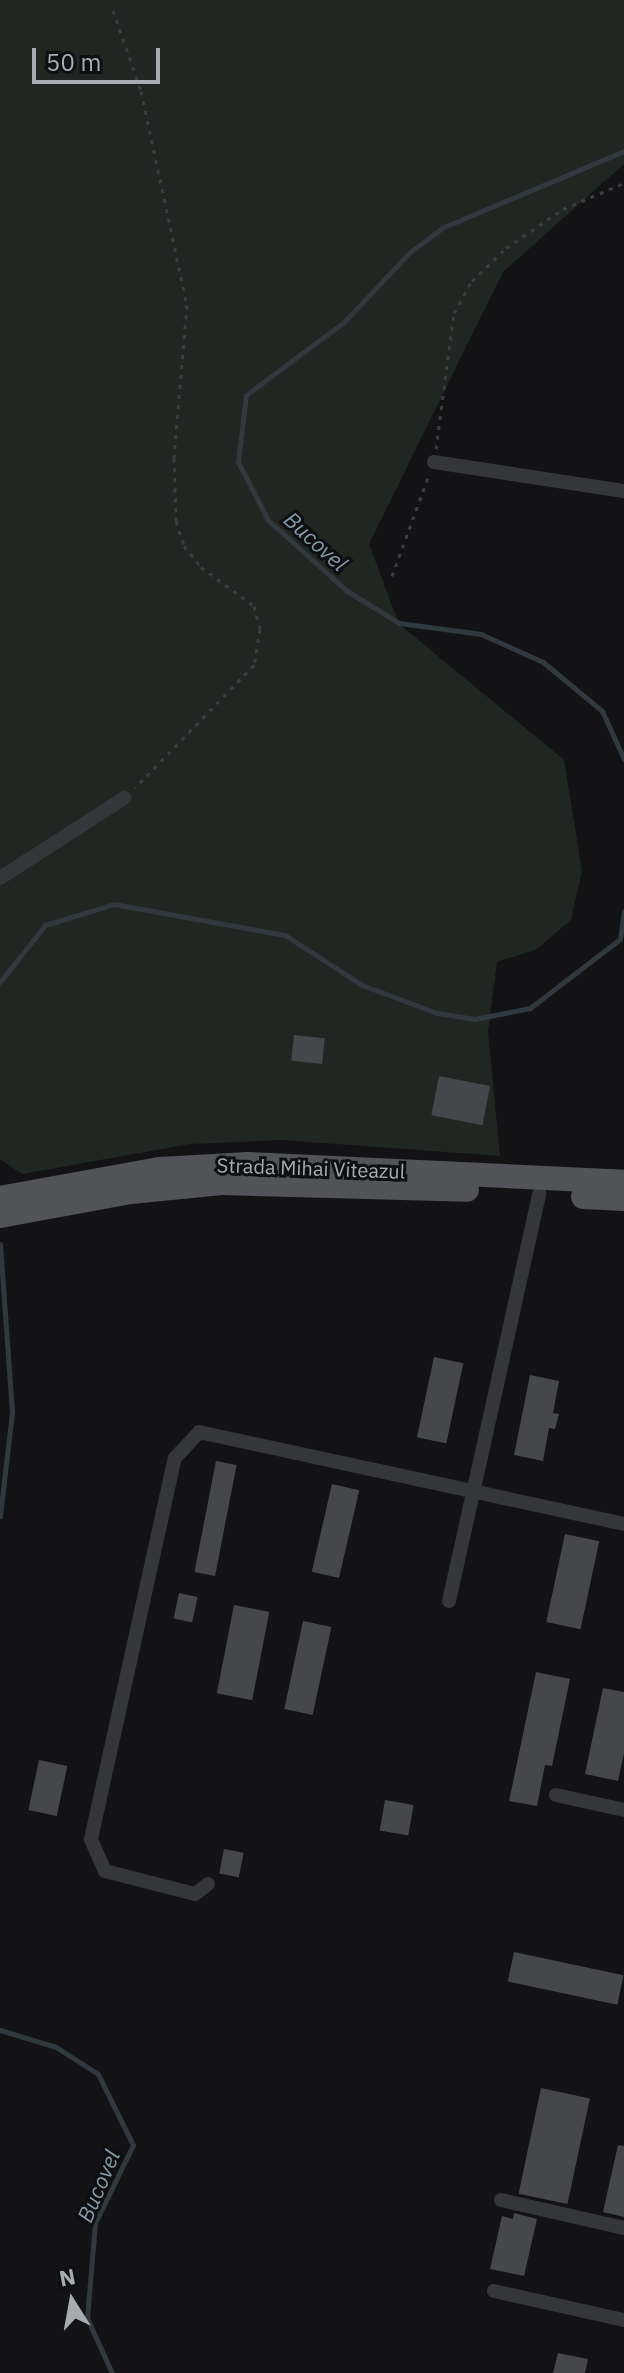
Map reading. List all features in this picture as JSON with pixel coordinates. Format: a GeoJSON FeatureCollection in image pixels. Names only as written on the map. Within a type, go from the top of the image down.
{"type":"FeatureCollection","features":[{"type":"Feature","properties":{"kind":"main road","name":"Strada Mihai Viteazul"},"geometry":{"type":"LineString","coordinates":[[0,1216],[52,1197],[160,1169],[248,1164],[624,1182]]}},
{"type":"Feature","properties":{"kind":"main road","name":"Strada Mihai Viteazul"},"geometry":{"type":"LineString","coordinates":[[0,1198],[52,1197],[222,1183],[624,1199]]}},
{"type":"Feature","properties":{"kind":"street"},"geometry":{"type":"LineString","coordinates":[[434,462],[624,491]]}},
{"type":"Feature","properties":{"kind":"street"},"geometry":{"type":"LineString","coordinates":[[0,878],[124,798]]}},
{"type":"Feature","properties":{"kind":"street"},"geometry":{"type":"LineString","coordinates":[[449,1601],[539,1194]]}},
{"type":"Feature","properties":{"kind":"street"},"geometry":{"type":"LineString","coordinates":[[208,1884],[195,1894],[105,1871],[91,1839],[175,1458],[199,1432],[624,1524]]}},
{"type":"Feature","properties":{"kind":"street"},"geometry":{"type":"LineString","coordinates":[[556,1795],[624,1810]]}},
{"type":"Feature","properties":{"kind":"street"},"geometry":{"type":"LineString","coordinates":[[501,2200],[624,2228]]}},
{"type":"Feature","properties":{"kind":"street"},"geometry":{"type":"LineString","coordinates":[[494,2291],[624,2320]]}},
{"type":"Feature","properties":{"kind":"path"},"geometry":{"type":"LineString","coordinates":[[113,10],[141,91],[187,305],[174,458],[176,521],[184,546],[201,567],[254,606],[260,629],[254,665],[185,741],[124,798]]}},
{"type":"Feature","properties":{"kind":"path"},"geometry":{"type":"LineString","coordinates":[[392,576],[434,462],[454,313],[472,281],[506,248],[563,209],[624,183]]}},
{"type":"Feature","properties":{"kind":"shaded area"},"geometry":{"type":"Polygon","coordinates":[[[0,0],[624,0],[624,164],[503,272],[369,544],[399,624],[564,760],[582,871],[571,920],[537,949],[497,962],[488,1031],[500,1156],[282,1140],[190,1144],[22,1174],[0,1159],[0,0]]]}},
{"type":"Feature","properties":{"kind":"building"},"geometry":{"type":"Polygon","coordinates":[[[294,1035],[325,1038],[322,1064],[291,1061],[294,1035]]]}},
{"type":"Feature","properties":{"kind":"building"},"geometry":{"type":"Polygon","coordinates":[[[439,1076],[490,1086],[482,1125],[431,1115],[439,1076]]]}},
{"type":"Feature","properties":{"kind":"building"},"geometry":{"type":"Polygon","coordinates":[[[434,1357],[463,1363],[446,1443],[417,1437],[434,1357]]]}},
{"type":"Feature","properties":{"kind":"building"},"geometry":{"type":"Polygon","coordinates":[[[530,1375],[559,1381],[553,1413],[559,1414],[555,1429],[549,1428],[543,1461],[514,1455],[530,1375]]]}},
{"type":"Feature","properties":{"kind":"building"},"geometry":{"type":"Polygon","coordinates":[[[216,1461],[237,1465],[215,1576],[194,1572],[216,1461]]]}},
{"type":"Feature","properties":{"kind":"building"},"geometry":{"type":"Polygon","coordinates":[[[332,1484],[359,1490],[339,1578],[312,1572],[332,1484]]]}},
{"type":"Feature","properties":{"kind":"building"},"geometry":{"type":"Polygon","coordinates":[[[565,1534],[599,1541],[581,1629],[546,1622],[565,1534]]]}},
{"type":"Feature","properties":{"kind":"building"},"geometry":{"type":"Polygon","coordinates":[[[179,1593],[198,1597],[192,1622],[174,1618],[179,1593]]]}},
{"type":"Feature","properties":{"kind":"building"},"geometry":{"type":"Polygon","coordinates":[[[234,1605],[269,1612],[252,1700],[217,1693],[234,1605]]]}},
{"type":"Feature","properties":{"kind":"building"},"geometry":{"type":"Polygon","coordinates":[[[303,1621],[331,1627],[313,1715],[284,1709],[303,1621]]]}},
{"type":"Feature","properties":{"kind":"building"},"geometry":{"type":"Polygon","coordinates":[[[536,1672],[570,1679],[552,1766],[545,1765],[537,1806],[509,1801],[536,1672]]]}},
{"type":"Feature","properties":{"kind":"building"},"geometry":{"type":"Polygon","coordinates":[[[603,1688],[624,1692],[624,1753],[618,1781],[585,1774],[603,1688]]]}},
{"type":"Feature","properties":{"kind":"building"},"geometry":{"type":"Polygon","coordinates":[[[39,1760],[67,1766],[57,1816],[28,1810],[39,1760]]]}},
{"type":"Feature","properties":{"kind":"building"},"geometry":{"type":"Polygon","coordinates":[[[385,1800],[414,1805],[408,1836],[380,1831],[385,1800]]]}},
{"type":"Feature","properties":{"kind":"building"},"geometry":{"type":"Polygon","coordinates":[[[224,1849],[244,1853],[239,1877],[219,1874],[224,1849]]]}},
{"type":"Feature","properties":{"kind":"building"},"geometry":{"type":"Polygon","coordinates":[[[514,1952],[624,1975],[617,2005],[508,1981],[514,1952]]]}},
{"type":"Feature","properties":{"kind":"building"},"geometry":{"type":"Polygon","coordinates":[[[541,2088],[590,2098],[567,2204],[519,2194],[541,2088]]]}},
{"type":"Feature","properties":{"kind":"building"},"geometry":{"type":"Polygon","coordinates":[[[618,2145],[624,2146],[624,2217],[603,2212],[618,2145]]]}},
{"type":"Feature","properties":{"kind":"building"},"geometry":{"type":"Polygon","coordinates":[[[514,2213],[537,2219],[524,2276],[490,2269],[502,2216],[513,2219],[514,2213]]]}},
{"type":"Feature","properties":{"kind":"building"},"geometry":{"type":"Polygon","coordinates":[[[558,2353],[588,2359],[585,2373],[553,2373],[558,2353]]]}},
{"type":"Feature","properties":{"kind":"waterway","name":"Bucovel"},"geometry":{"type":"LineString","coordinates":[[624,151],[442,228],[409,253],[344,322],[246,395],[238,462],[268,520],[347,591],[399,623],[481,634],[543,662],[602,711],[624,759]]}},
{"type":"Feature","properties":{"kind":"waterway","name":"Bucovel"},"geometry":{"type":"LineString","coordinates":[[0,982],[45,925],[114,904],[285,935],[362,985],[437,1013],[475,1019],[530,1008],[620,939],[624,911]]}},
{"type":"Feature","properties":{"kind":"waterway","name":"Bucovel"},"geometry":{"type":"LineString","coordinates":[[0,1244],[12,1412],[0,1516]]}},
{"type":"Feature","properties":{"kind":"waterway","name":"Bucovel"},"geometry":{"type":"LineString","coordinates":[[0,2030],[56,2047],[98,2074],[133,2145],[95,2223],[87,2318],[112,2373]]}}]}
